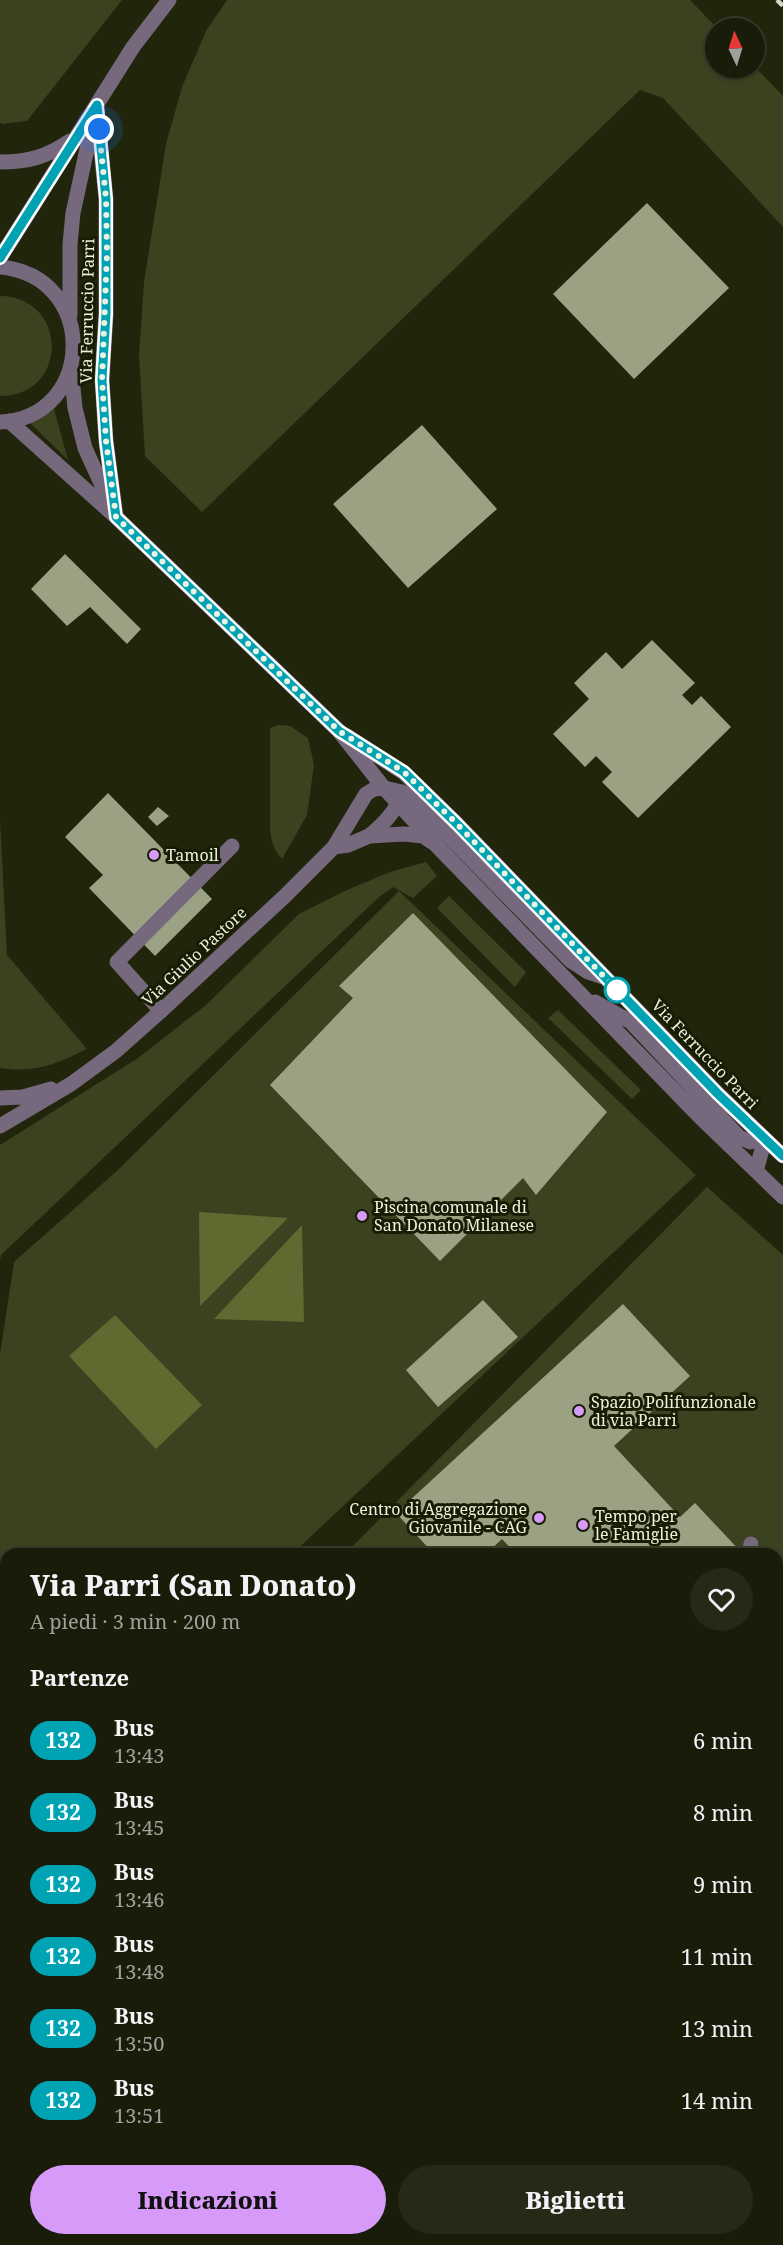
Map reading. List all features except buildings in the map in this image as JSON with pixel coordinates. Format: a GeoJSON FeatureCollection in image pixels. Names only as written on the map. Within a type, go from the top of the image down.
{"type":"FeatureCollection","features":[{"type":"Feature","properties":{"kind":"street","name":"Via Ferruccio Parri"},"geometry":{"type":"LineString","coordinates":[[0,258],[133,47],[169,0]]}},
{"type":"Feature","properties":{"kind":"street","name":"Via Ferruccio Parri"},"geometry":{"type":"LineString","coordinates":[[3,422],[27,416],[42,408],[63,385],[71,368],[75,351],[70,319],[70,244],[73,213],[97,105]]}},
{"type":"Feature","properties":{"kind":"street","name":"Via Ferruccio Parri"},"geometry":{"type":"LineString","coordinates":[[97,105],[106,199],[106,314],[102,380],[106,441],[116,517]]}},
{"type":"Feature","properties":{"kind":"street"},"geometry":{"type":"LineString","coordinates":[[0,162],[23,162],[50,154],[75,138]]}},
{"type":"Feature","properties":{"kind":"street","name":"Via Ferruccio Parri"},"geometry":{"type":"LineString","coordinates":[[0,267],[13,268],[36,277],[52,289],[70,319]]}},
{"type":"Feature","properties":{"kind":"street","name":"Via Ferruccio Parri"},"geometry":{"type":"LineString","coordinates":[[71,368],[75,408],[85,448],[116,517]]}},
{"type":"Feature","properties":{"kind":"street","name":"Via Ferruccio Parri"},"geometry":{"type":"LineString","coordinates":[[3,422],[116,517],[339,731],[384,788],[425,811],[548,940],[571,961],[588,972],[606,978]]}},
{"type":"Feature","properties":{"kind":"street","name":"Via Ferruccio Parri"},"geometry":{"type":"LineString","coordinates":[[339,731],[404,772],[718,1094],[765,1139]]}},
{"type":"Feature","properties":{"kind":"street"},"geometry":{"type":"LineString","coordinates":[[400,798],[404,772]]}},
{"type":"Feature","properties":{"kind":"street","name":"Via Giulio Pastore"},"geometry":{"type":"LineString","coordinates":[[0,1126],[71,1084],[116,1051],[285,896],[334,847],[366,794],[374,789],[384,788]]}},
{"type":"Feature","properties":{"kind":"street","name":"Via Ferruccio Parri"},"geometry":{"type":"LineString","coordinates":[[400,798],[435,843],[783,1197]]}},
{"type":"Feature","properties":{"kind":"street","name":"Via Giulio Pastore"},"geometry":{"type":"LineString","coordinates":[[334,847],[348,845],[369,836],[383,824],[400,798]]}},
{"type":"Feature","properties":{"kind":"street","name":"Via Giulio Pastore"},"geometry":{"type":"LineString","coordinates":[[369,836],[404,834],[423,836],[435,843]]}},
{"type":"Feature","properties":{"kind":"street"},"geometry":{"type":"LineString","coordinates":[[161,1011],[117,962],[232,846]]}},
{"type":"Feature","properties":{"kind":"street","name":"Via Ferruccio Parri"},"geometry":{"type":"LineString","coordinates":[[584,997],[631,1022],[739,1137],[750,1142],[765,1139]]}},
{"type":"Feature","properties":{"kind":"street","name":"Via Giulio Pastore"},"geometry":{"type":"LineString","coordinates":[[0,1098],[23,1097],[71,1084]]}},
{"type":"Feature","properties":{"kind":"street"},"geometry":{"type":"LineString","coordinates":[[756,1172],[765,1139],[783,1156]]}},
{"type":"Feature","properties":{"kind":"shaded area"},"geometry":{"type":"Polygon","coordinates":[[[0,0],[122,0],[27,121],[2,124],[0,122],[0,0]]]}},
{"type":"Feature","properties":{"kind":"shaded area"},"geometry":{"type":"Polygon","coordinates":[[[227,0],[690,0],[707,18],[705,18],[705,78],[765,77],[783,96],[783,227],[663,98],[640,90],[202,512],[145,456],[139,355],[144,282],[166,144],[182,87],[206,31],[227,0]]]}},
{"type":"Feature","properties":{"kind":"shaded area"},"geometry":{"type":"Polygon","coordinates":[[[0,296],[23,301],[39,312],[49,328],[52,346],[49,365],[39,381],[23,392],[0,396],[0,296]]]}},
{"type":"Feature","properties":{"kind":"shaded area"},"geometry":{"type":"Polygon","coordinates":[[[53,405],[68,460],[30,423],[53,405]]]}},
{"type":"Feature","properties":{"kind":"shaded area"},"geometry":{"type":"Polygon","coordinates":[[[278,725],[290,726],[308,738],[314,765],[307,815],[282,859],[273,844],[270,827],[270,728],[278,725]]]}},
{"type":"Feature","properties":{"kind":"shaded area"},"geometry":{"type":"Polygon","coordinates":[[[0,820],[7,955],[87,1049],[55,1063],[35,1068],[0,1068],[0,820]]]}},
{"type":"Feature","properties":{"kind":"shaded area"},"geometry":{"type":"Polygon","coordinates":[[[426,862],[437,876],[413,898],[393,887],[378,898],[1,1255],[0,1261],[0,1145],[138,1058],[206,1005],[299,914],[390,872],[426,862]]]}},
{"type":"Feature","properties":{"kind":"shaded area","name":"Piscina comunale di San Donato Milanese"},"geometry":{"type":"Polygon","coordinates":[[[399,891],[696,1175],[298,1548],[0,1548],[0,1354],[14,1262],[119,1169],[399,891]]]}},
{"type":"Feature","properties":{"kind":"shaded area"},"geometry":{"type":"Polygon","coordinates":[[[449,896],[526,972],[515,987],[437,908],[449,896]]]}},
{"type":"Feature","properties":{"kind":"shaded area"},"geometry":{"type":"Polygon","coordinates":[[[558,1010],[641,1090],[632,1099],[548,1018],[558,1010]]]}},
{"type":"Feature","properties":{"kind":"shaded area"},"geometry":{"type":"Polygon","coordinates":[[[707,1187],[783,1255],[783,1548],[351,1548],[707,1187]]]}},
{"type":"Feature","properties":{"kind":"shaded area"},"geometry":{"type":"Polygon","coordinates":[[[199,1212],[288,1218],[200,1306],[199,1212]]]}},
{"type":"Feature","properties":{"kind":"shaded area"},"geometry":{"type":"Polygon","coordinates":[[[302,1225],[304,1322],[214,1319],[302,1225]]]}},
{"type":"Feature","properties":{"kind":"shaded area"},"geometry":{"type":"Polygon","coordinates":[[[115,1315],[202,1405],[156,1449],[69,1356],[115,1315]]]}},
{"type":"Feature","properties":{"kind":"railway"},"geometry":{"type":"LineString","coordinates":[[777,0],[783,6]]}},
{"type":"Feature","properties":{"kind":"bus line","name":"132"},"geometry":{"type":"LineString","coordinates":[[0,258],[97,105],[106,199],[106,314],[102,380],[106,441],[116,517],[339,731],[404,772],[718,1094],[783,1156]]}},
{"type":"Feature","properties":{"kind":"place","name":"Tamoil"},"geometry":{"type":"Point","coordinates":[154,855]}},
{"type":"Feature","properties":{"kind":"place","name":"Piscina comunale di San Donato Milanese"},"geometry":{"type":"Point","coordinates":[362,1216]}},
{"type":"Feature","properties":{"kind":"place","name":"Spazio Polifunzionale di via Parri"},"geometry":{"type":"Point","coordinates":[579,1411]}},
{"type":"Feature","properties":{"kind":"place","name":"Centro di Aggregazione Giovanile - CAG"},"geometry":{"type":"Point","coordinates":[539,1518]}},
{"type":"Feature","properties":{"kind":"place","name":"Tempo per le Famiglie"},"geometry":{"type":"Point","coordinates":[583,1525]}},
{"type":"Feature","properties":{"kind":"route"},"geometry":{"type":"LineString","coordinates":[[99,129],[106,199],[107,254],[102,380],[106,441],[116,517],[339,731],[404,772],[617,990]]}}]}
